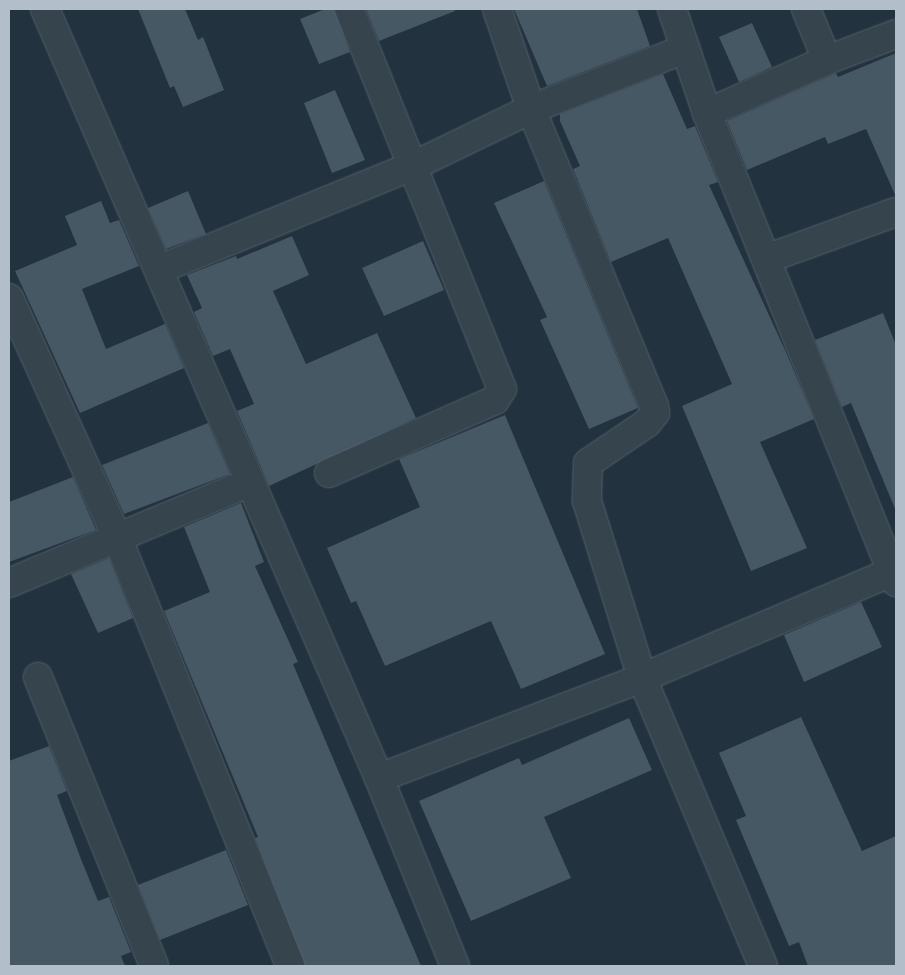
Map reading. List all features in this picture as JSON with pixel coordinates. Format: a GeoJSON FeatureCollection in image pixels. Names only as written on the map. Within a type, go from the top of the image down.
{"type":"FeatureCollection","features":[{"type":"Feature","properties":{"kind":"street"},"geometry":{"type":"LineString","coordinates":[[47,9],[380,778],[455,966]]}},
{"type":"Feature","properties":{"kind":"street"},"geometry":{"type":"LineString","coordinates":[[329,473],[494,400],[502,389],[349,9]]}},
{"type":"Feature","properties":{"kind":"street"},"geometry":{"type":"LineString","coordinates":[[497,9],[531,108],[654,406],[655,413],[647,422],[588,463],[587,501],[642,678],[763,966]]}},
{"type":"Feature","properties":{"kind":"street"},"geometry":{"type":"LineString","coordinates":[[380,778],[642,678],[894,577],[707,113],[672,9]]}},
{"type":"Feature","properties":{"kind":"street"},"geometry":{"type":"LineString","coordinates":[[806,9],[827,60]]}},
{"type":"Feature","properties":{"kind":"street"},"geometry":{"type":"LineString","coordinates":[[707,113],[827,60],[896,34]]}},
{"type":"Feature","properties":{"kind":"street"},"geometry":{"type":"LineString","coordinates":[[160,269],[413,166],[531,108],[685,48]]}},
{"type":"Feature","properties":{"kind":"street"},"geometry":{"type":"LineString","coordinates":[[766,259],[896,212]]}},
{"type":"Feature","properties":{"kind":"street"},"geometry":{"type":"LineString","coordinates":[[9,298],[117,537],[290,966]]}},
{"type":"Feature","properties":{"kind":"street"},"geometry":{"type":"LineString","coordinates":[[9,583],[251,482]]}},
{"type":"Feature","properties":{"kind":"street"},"geometry":{"type":"LineString","coordinates":[[38,677],[154,966]]}},
{"type":"Feature","properties":{"kind":"building"},"geometry":{"type":"Polygon","coordinates":[[[138,9],[185,9],[198,40],[203,37],[224,90],[183,107],[174,86],[170,88],[138,9]]]}},
{"type":"Feature","properties":{"kind":"building"},"geometry":{"type":"Polygon","coordinates":[[[325,9],[334,9],[350,52],[319,64],[300,19],[325,9]]]}},
{"type":"Feature","properties":{"kind":"building"},"geometry":{"type":"Polygon","coordinates":[[[366,9],[454,9],[455,11],[379,41],[366,9]]]}},
{"type":"Feature","properties":{"kind":"building"},"geometry":{"type":"Polygon","coordinates":[[[514,9],[637,9],[650,46],[547,86],[514,9]]]}},
{"type":"Feature","properties":{"kind":"building"},"geometry":{"type":"Polygon","coordinates":[[[752,23],[772,67],[739,82],[719,37],[752,23]]]}},
{"type":"Feature","properties":{"kind":"building"},"geometry":{"type":"Polygon","coordinates":[[[896,53],[896,197],[866,129],[828,144],[825,137],[747,170],[727,121],[836,73],[838,77],[896,53]]]}},
{"type":"Feature","properties":{"kind":"building"},"geometry":{"type":"Polygon","coordinates":[[[663,74],[687,129],[695,126],[718,182],[709,185],[786,352],[814,419],[760,442],[807,548],[751,571],[682,406],[732,384],[668,238],[611,262],[573,169],[580,166],[560,121],[560,114],[663,74]]]}},
{"type":"Feature","properties":{"kind":"building"},"geometry":{"type":"Polygon","coordinates":[[[335,90],[365,160],[332,173],[304,103],[335,90]]]}},
{"type":"Feature","properties":{"kind":"building"},"geometry":{"type":"Polygon","coordinates":[[[544,181],[638,408],[589,429],[540,320],[547,317],[494,203],[544,181]]]}},
{"type":"Feature","properties":{"kind":"building"},"geometry":{"type":"Polygon","coordinates":[[[188,191],[206,234],[166,249],[148,208],[188,191]]]}},
{"type":"Feature","properties":{"kind":"building"},"geometry":{"type":"Polygon","coordinates":[[[101,201],[110,223],[119,220],[139,266],[82,289],[106,349],[165,324],[184,368],[80,413],[15,271],[77,245],[65,216],[101,201]]]}},
{"type":"Feature","properties":{"kind":"building"},"geometry":{"type":"Polygon","coordinates":[[[292,236],[309,275],[273,291],[306,364],[377,333],[416,418],[269,486],[237,411],[254,404],[230,349],[213,356],[194,312],[202,308],[187,275],[236,256],[237,259],[292,236]]]}},
{"type":"Feature","properties":{"kind":"building"},"geometry":{"type":"Polygon","coordinates":[[[423,241],[444,290],[384,316],[362,268],[423,241]]]}},
{"type":"Feature","properties":{"kind":"building"},"geometry":{"type":"Polygon","coordinates":[[[883,313],[896,345],[896,511],[851,403],[842,407],[815,340],[883,313]]]}},
{"type":"Feature","properties":{"kind":"building"},"geometry":{"type":"Polygon","coordinates":[[[505,415],[605,654],[521,689],[491,621],[385,666],[356,601],[351,603],[327,548],[420,507],[399,459],[505,415]]]}},
{"type":"Feature","properties":{"kind":"building"},"geometry":{"type":"Polygon","coordinates":[[[208,423],[230,474],[124,514],[102,465],[208,423]]]}},
{"type":"Feature","properties":{"kind":"building"},"geometry":{"type":"Polygon","coordinates":[[[73,477],[96,530],[9,562],[9,502],[73,477]]]}},
{"type":"Feature","properties":{"kind":"building"},"geometry":{"type":"Polygon","coordinates":[[[241,503],[264,562],[255,566],[298,662],[293,664],[421,966],[305,966],[255,838],[258,837],[164,611],[210,592],[184,527],[241,503]]]}},
{"type":"Feature","properties":{"kind":"building"},"geometry":{"type":"Polygon","coordinates":[[[109,558],[133,618],[98,633],[71,574],[109,558]]]}},
{"type":"Feature","properties":{"kind":"building"},"geometry":{"type":"Polygon","coordinates":[[[861,602],[882,647],[804,682],[784,635],[861,602]]]}},
{"type":"Feature","properties":{"kind":"building"},"geometry":{"type":"Polygon","coordinates":[[[801,717],[862,851],[896,836],[896,966],[808,966],[799,942],[789,946],[736,820],[746,816],[719,753],[801,717]]]}},
{"type":"Feature","properties":{"kind":"building"},"geometry":{"type":"Polygon","coordinates":[[[629,718],[652,770],[544,817],[571,878],[471,921],[419,801],[519,758],[522,765],[629,718]]]}},
{"type":"Feature","properties":{"kind":"building"},"geometry":{"type":"Polygon","coordinates":[[[49,746],[67,791],[57,795],[81,859],[98,901],[109,897],[131,952],[121,956],[125,966],[9,966],[9,761],[49,746]]]}},
{"type":"Feature","properties":{"kind":"building"},"geometry":{"type":"Polygon","coordinates":[[[226,850],[248,905],[160,940],[138,885],[226,850]]]}}]}
